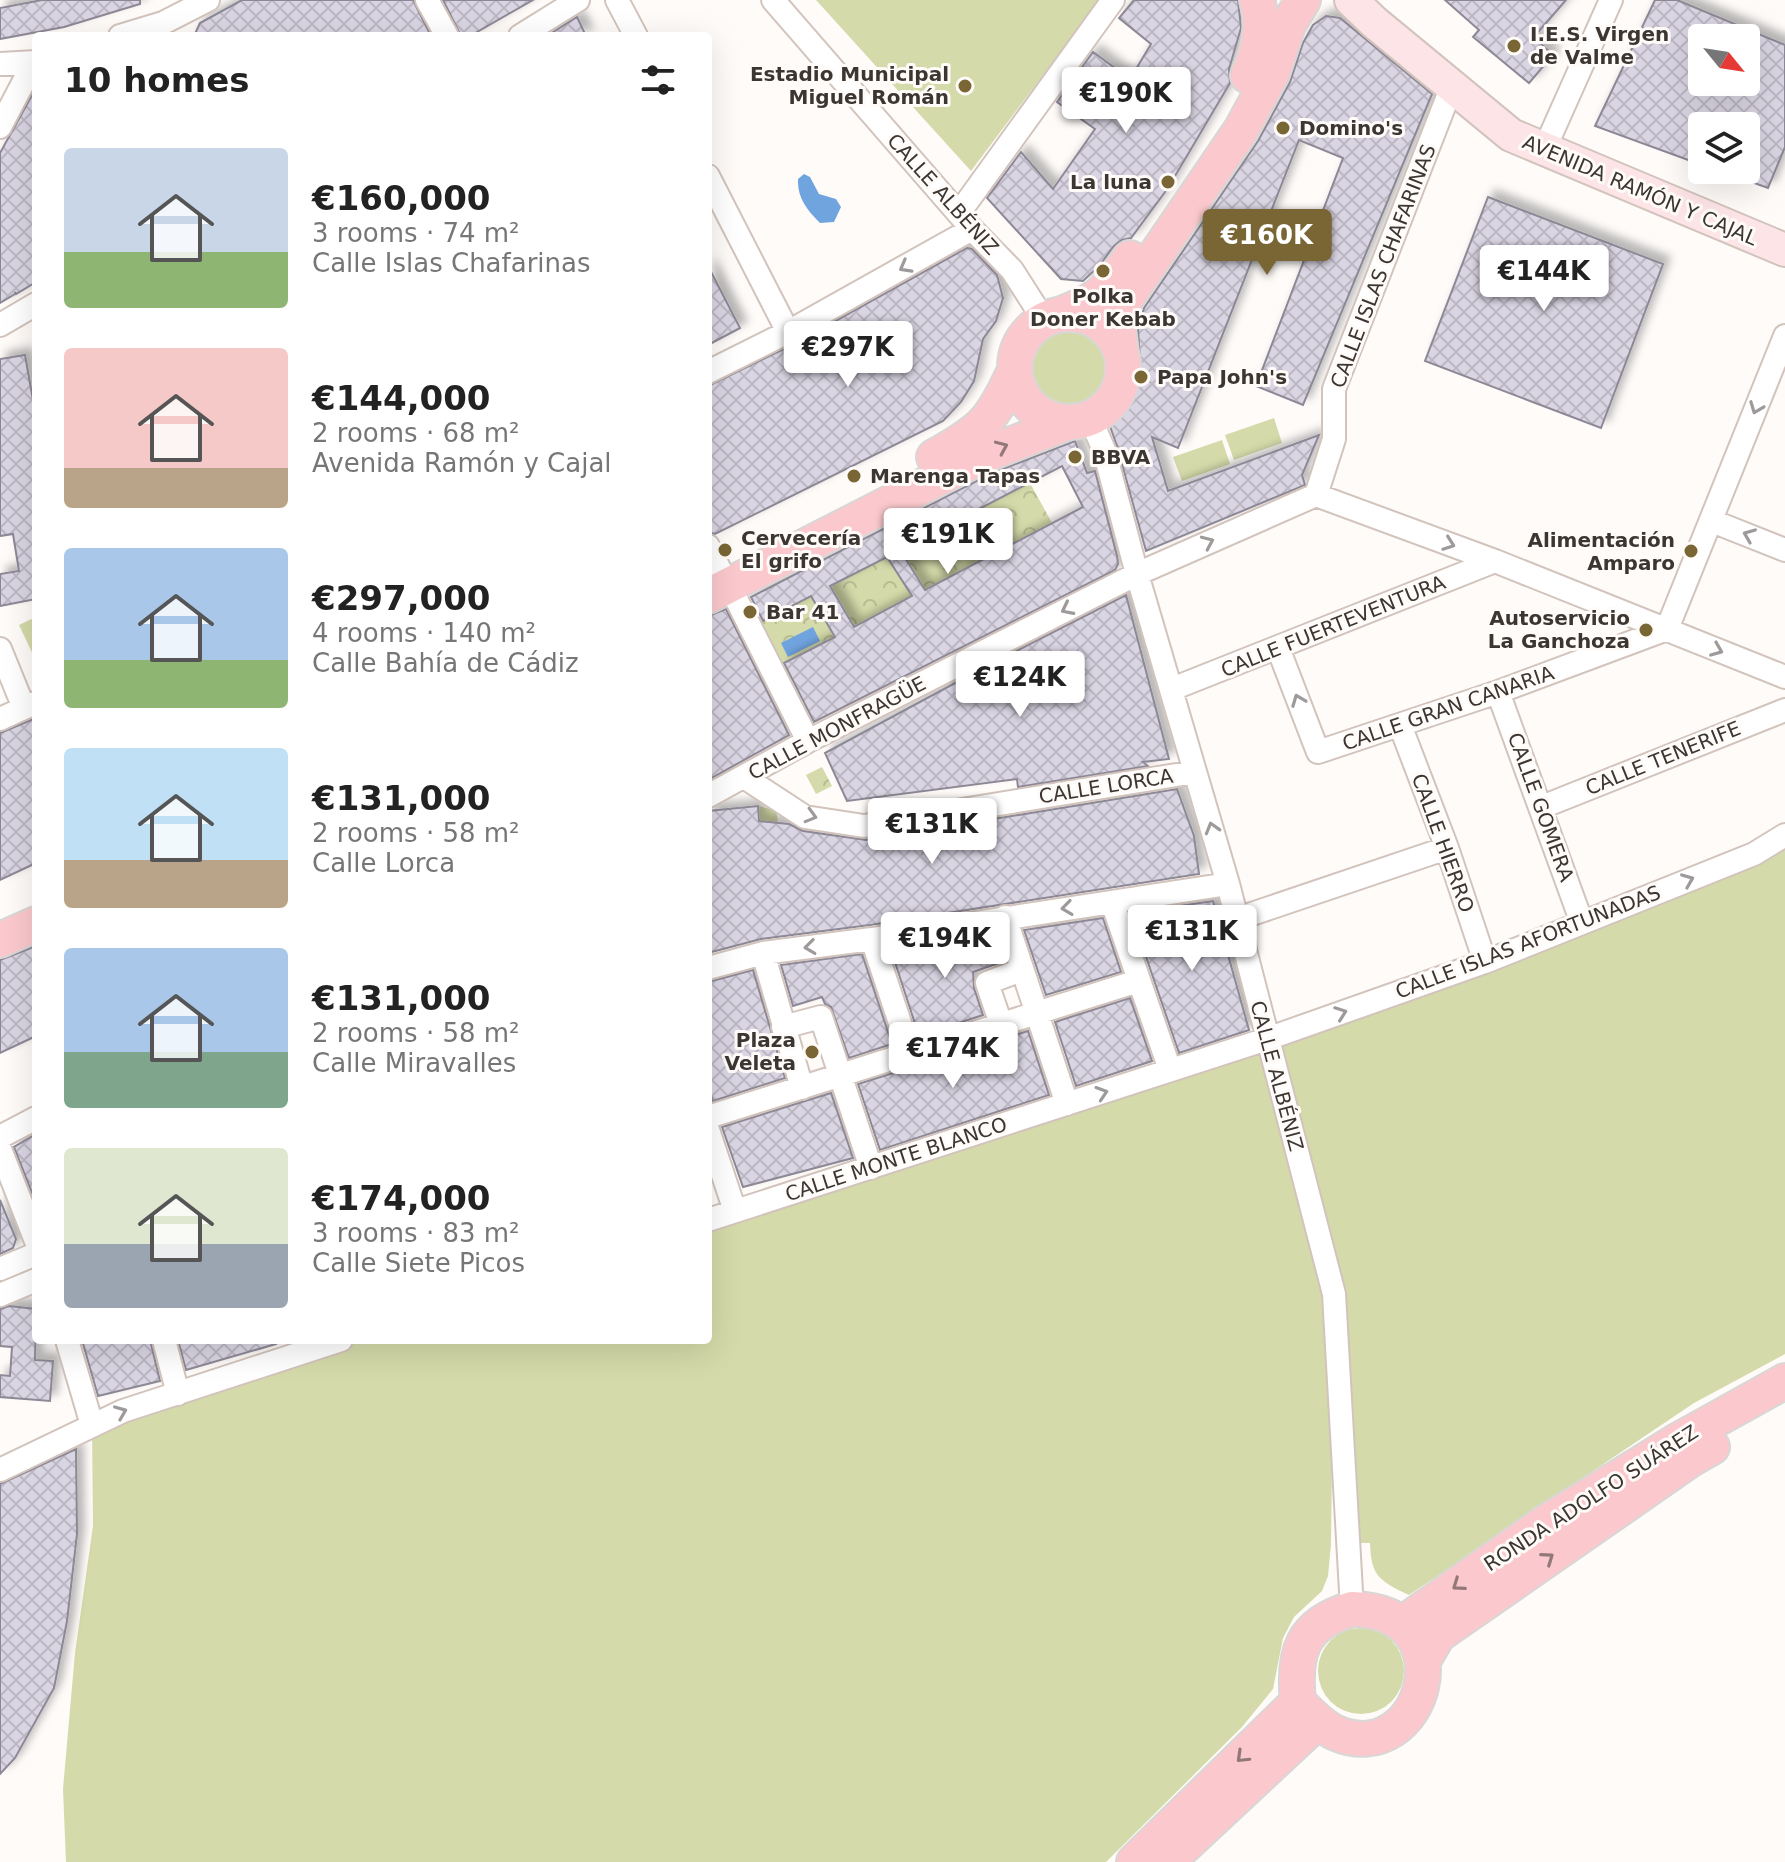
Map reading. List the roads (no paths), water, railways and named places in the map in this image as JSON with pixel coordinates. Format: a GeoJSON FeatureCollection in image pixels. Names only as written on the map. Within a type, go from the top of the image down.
{"type":"FeatureCollection","features":[{"type":"Feature","properties":{"kind":"main road"},"geometry":{"type":"LineString","coordinates":[[1080,420],[1053,420],[1026,401],[1018,386],[1016,355],[1032,329],[1051,317],[1086,305],[1110,289],[1239,98],[1257,58],[1262,18],[1257,0]]}},
{"type":"Feature","properties":{"kind":"main road"},"geometry":{"type":"LineString","coordinates":[[715,575],[982,456],[1103,410],[1121,384],[1123,368],[1118,329],[1125,300],[1241,130],[1272,73],[1288,25],[1303,0]]}},
{"type":"Feature","properties":{"kind":"main road"},"geometry":{"type":"LineString","coordinates":[[1051,317],[1075,314],[1090,318],[1104,326],[1115,338],[1121,353]]}},
{"type":"Feature","properties":{"kind":"main road"},"geometry":{"type":"LineString","coordinates":[[715,575],[970,437],[997,409],[1015,370]]}},
{"type":"Feature","properties":{"kind":"main road"},"geometry":{"type":"LineString","coordinates":[[0,915],[32,901]]}},
{"type":"Feature","properties":{"kind":"main road"},"geometry":{"type":"LineString","coordinates":[[0,940],[32,926]]}},
{"type":"Feature","properties":{"kind":"main road","name":"RONDA ADOLFO SUÁREZ"},"geometry":{"type":"LineString","coordinates":[[1402,1624],[1545,1523],[1679,1440],[1785,1381]]}},
{"type":"Feature","properties":{"kind":"main road","name":"RONDA ADOLFO SUÁREZ"},"geometry":{"type":"LineString","coordinates":[[1424,1659],[1438,1635],[1476,1608],[1691,1459],[1785,1407]]}},
{"type":"Feature","properties":{"kind":"main road"},"geometry":{"type":"LineString","coordinates":[[1352,1609],[1370,1609],[1387,1614],[1402,1624],[1413,1636],[1424,1659],[1424,1683],[1411,1713],[1399,1725],[1368,1737],[1351,1737],[1335,1733],[1308,1712],[1296,1663],[1302,1643],[1315,1627],[1332,1615],[1352,1609]]}},
{"type":"Feature","properties":{"kind":"main road"},"geometry":{"type":"LineString","coordinates":[[1134,1862],[1308,1712]]}},
{"type":"Feature","properties":{"kind":"main road"},"geometry":{"type":"LineString","coordinates":[[1167,1862],[1308,1712]]}},
{"type":"Feature","properties":{"kind":"street"},"geometry":{"type":"LineString","coordinates":[[166,30],[208,0]]}},
{"type":"Feature","properties":{"kind":"street"},"geometry":{"type":"LineString","coordinates":[[427,0],[445,32]]}},
{"type":"Feature","properties":{"kind":"street"},"geometry":{"type":"LineString","coordinates":[[526,32],[578,0]]}},
{"type":"Feature","properties":{"kind":"street"},"geometry":{"type":"LineString","coordinates":[[617,0],[634,32]]}},
{"type":"Feature","properties":{"kind":"street","name":"CALLE ALBÉNIZ"},"geometry":{"type":"LineString","coordinates":[[773,0],[1051,317]]}},
{"type":"Feature","properties":{"kind":"street"},"geometry":{"type":"LineString","coordinates":[[712,370],[788,332],[966,221],[1113,0]]}},
{"type":"Feature","properties":{"kind":"street","name":"AVENIDA RAMÓN Y CAJAL"},"geometry":{"type":"LineString","coordinates":[[1351,0],[1511,135],[1785,250]]}},
{"type":"Feature","properties":{"kind":"street"},"geometry":{"type":"LineString","coordinates":[[1544,150],[1611,0]]}},
{"type":"Feature","properties":{"kind":"street"},"geometry":{"type":"LineString","coordinates":[[0,64],[32,62]]}},
{"type":"Feature","properties":{"kind":"street"},"geometry":{"type":"LineString","coordinates":[[0,127],[32,68]]}},
{"type":"Feature","properties":{"kind":"street","name":"CALLE ISLAS CHAFARINAS"},"geometry":{"type":"LineString","coordinates":[[1316,495],[1334,439],[1334,389],[1452,86]]}},
{"type":"Feature","properties":{"kind":"street"},"geometry":{"type":"LineString","coordinates":[[712,184],[788,332]]}},
{"type":"Feature","properties":{"kind":"street"},"geometry":{"type":"LineString","coordinates":[[0,325],[32,306]]}},
{"type":"Feature","properties":{"kind":"street"},"geometry":{"type":"LineString","coordinates":[[1667,629],[1785,336]]}},
{"type":"Feature","properties":{"kind":"street","name":"CALLE ALBÉNIZ"},"geometry":{"type":"LineString","coordinates":[[1080,420],[1104,450],[1228,884],[1334,1294],[1352,1609]]}},
{"type":"Feature","properties":{"kind":"street"},"geometry":{"type":"LineString","coordinates":[[1316,495],[1495,561],[1785,677]]}},
{"type":"Feature","properties":{"kind":"street","name":"CALLE MONFRAGÜE"},"geometry":{"type":"LineString","coordinates":[[712,794],[808,741],[1137,574],[1316,495]]}},
{"type":"Feature","properties":{"kind":"street"},"geometry":{"type":"LineString","coordinates":[[1712,521],[1785,550]]}},
{"type":"Feature","properties":{"kind":"street","name":"CALLE FUERTEVENTURA"},"geometry":{"type":"LineString","coordinates":[[1172,689],[1495,561]]}},
{"type":"Feature","properties":{"kind":"street"},"geometry":{"type":"LineString","coordinates":[[715,575],[808,741]]}},
{"type":"Feature","properties":{"kind":"street","name":"CALLE GRAN CANARIA"},"geometry":{"type":"LineString","coordinates":[[1278,648],[1318,752],[1498,692],[1667,629]]}},
{"type":"Feature","properties":{"kind":"street"},"geometry":{"type":"LineString","coordinates":[[0,649],[30,706],[0,719]]}},
{"type":"Feature","properties":{"kind":"street","name":"CALLE GOMERA"},"geometry":{"type":"LineString","coordinates":[[1498,692],[1582,923]]}},
{"type":"Feature","properties":{"kind":"street","name":"CALLE TENERIFE"},"geometry":{"type":"LineString","coordinates":[[1542,807],[1785,710]]}},
{"type":"Feature","properties":{"kind":"street","name":"CALLE HIERRO"},"geometry":{"type":"LineString","coordinates":[[1400,725],[1447,848],[1485,962]]}},
{"type":"Feature","properties":{"kind":"street","name":"CALLE LORCA"},"geometry":{"type":"LineString","coordinates":[[744,777],[805,817],[864,826],[1195,772]]}},
{"type":"Feature","properties":{"kind":"street","name":"CALLE ISLAS AFORTUNADAS"},"geometry":{"type":"LineString","coordinates":[[1267,1039],[1485,962],[1754,854],[1785,835]]}},
{"type":"Feature","properties":{"kind":"street"},"geometry":{"type":"LineString","coordinates":[[1237,919],[1447,848]]}},
{"type":"Feature","properties":{"kind":"street"},"geometry":{"type":"LineString","coordinates":[[712,967],[763,953],[1228,884]]}},
{"type":"Feature","properties":{"kind":"street"},"geometry":{"type":"LineString","coordinates":[[1112,902],[1170,1070]]}},
{"type":"Feature","properties":{"kind":"street"},"geometry":{"type":"LineString","coordinates":[[1005,917],[1067,1104]]}},
{"type":"Feature","properties":{"kind":"street"},"geometry":{"type":"LineString","coordinates":[[872,939],[910,1053]]}},
{"type":"Feature","properties":{"kind":"street"},"geometry":{"type":"LineString","coordinates":[[763,953],[802,1088]]}},
{"type":"Feature","properties":{"kind":"street"},"geometry":{"type":"LineString","coordinates":[[1001,1024],[987,983],[1021,970]]}},
{"type":"Feature","properties":{"kind":"street"},"geometry":{"type":"LineString","coordinates":[[712,1116],[1138,981]]}},
{"type":"Feature","properties":{"kind":"street"},"geometry":{"type":"LineString","coordinates":[[783,1027],[821,1017],[871,1168]]}},
{"type":"Feature","properties":{"kind":"street","name":"CALLE MONTE BLANCO"},"geometry":{"type":"LineString","coordinates":[[712,1219],[1267,1039]]}},
{"type":"Feature","properties":{"kind":"street"},"geometry":{"type":"LineString","coordinates":[[0,1137],[32,1120]]}},
{"type":"Feature","properties":{"kind":"street"},"geometry":{"type":"LineString","coordinates":[[712,1142],[735,1211]]}},
{"type":"Feature","properties":{"kind":"street"},"geometry":{"type":"LineString","coordinates":[[0,1149],[32,1231]]}},
{"type":"Feature","properties":{"kind":"street"},"geometry":{"type":"LineString","coordinates":[[0,1269],[32,1256]]}},
{"type":"Feature","properties":{"kind":"street"},"geometry":{"type":"LineString","coordinates":[[0,1295],[32,1282]]}},
{"type":"Feature","properties":{"kind":"street"},"geometry":{"type":"LineString","coordinates":[[68,1344],[92,1425]]}},
{"type":"Feature","properties":{"kind":"street"},"geometry":{"type":"LineString","coordinates":[[165,1344],[178,1394]]}},
{"type":"Feature","properties":{"kind":"street"},"geometry":{"type":"LineString","coordinates":[[0,1470],[123,1411],[178,1394],[291,1348],[316,1344]]}},
{"type":"Feature","properties":{"kind":"water"},"geometry":{"type":"Polygon","coordinates":[[[804,174],[810,177],[819,194],[836,199],[841,207],[834,222],[820,223],[804,203],[798,179],[804,174]]]}},
{"type":"Feature","properties":{"kind":"water"},"geometry":{"type":"Polygon","coordinates":[[[813,627],[820,641],[788,657],[781,643],[813,627]]]}},
{"type":"Feature","properties":{"kind":"place","name":"I.E.S. Virgen de Valme"},"geometry":{"type":"Point","coordinates":[1514,46]}},
{"type":"Feature","properties":{"kind":"place","name":"Estadio Municipal Miguel Román"},"geometry":{"type":"Point","coordinates":[965,86]}},
{"type":"Feature","properties":{"kind":"place","name":"Domino's"},"geometry":{"type":"Point","coordinates":[1283,128]}},
{"type":"Feature","properties":{"kind":"place","name":"La luna"},"geometry":{"type":"Point","coordinates":[1168,182]}},
{"type":"Feature","properties":{"kind":"place","name":"Polka Doner Kebab"},"geometry":{"type":"Point","coordinates":[1103,271]}},
{"type":"Feature","properties":{"kind":"place","name":"Papa John's"},"geometry":{"type":"Point","coordinates":[1141,377]}},
{"type":"Feature","properties":{"kind":"place","name":"BBVA"},"geometry":{"type":"Point","coordinates":[1075,457]}},
{"type":"Feature","properties":{"kind":"place","name":"Marenga Tapas"},"geometry":{"type":"Point","coordinates":[854,476]}},
{"type":"Feature","properties":{"kind":"place","name":"Cervecería El grifo"},"geometry":{"type":"Point","coordinates":[725,550]}},
{"type":"Feature","properties":{"kind":"place","name":"Alimentación Amparo"},"geometry":{"type":"Point","coordinates":[1691,551]}},
{"type":"Feature","properties":{"kind":"place","name":"Bar 41"},"geometry":{"type":"Point","coordinates":[750,612]}},
{"type":"Feature","properties":{"kind":"place","name":"Autoservicio La Ganchoza"},"geometry":{"type":"Point","coordinates":[1646,630]}},
{"type":"Feature","properties":{"kind":"place","name":"Plaza Veleta"},"geometry":{"type":"Point","coordinates":[812,1052]}}]}
